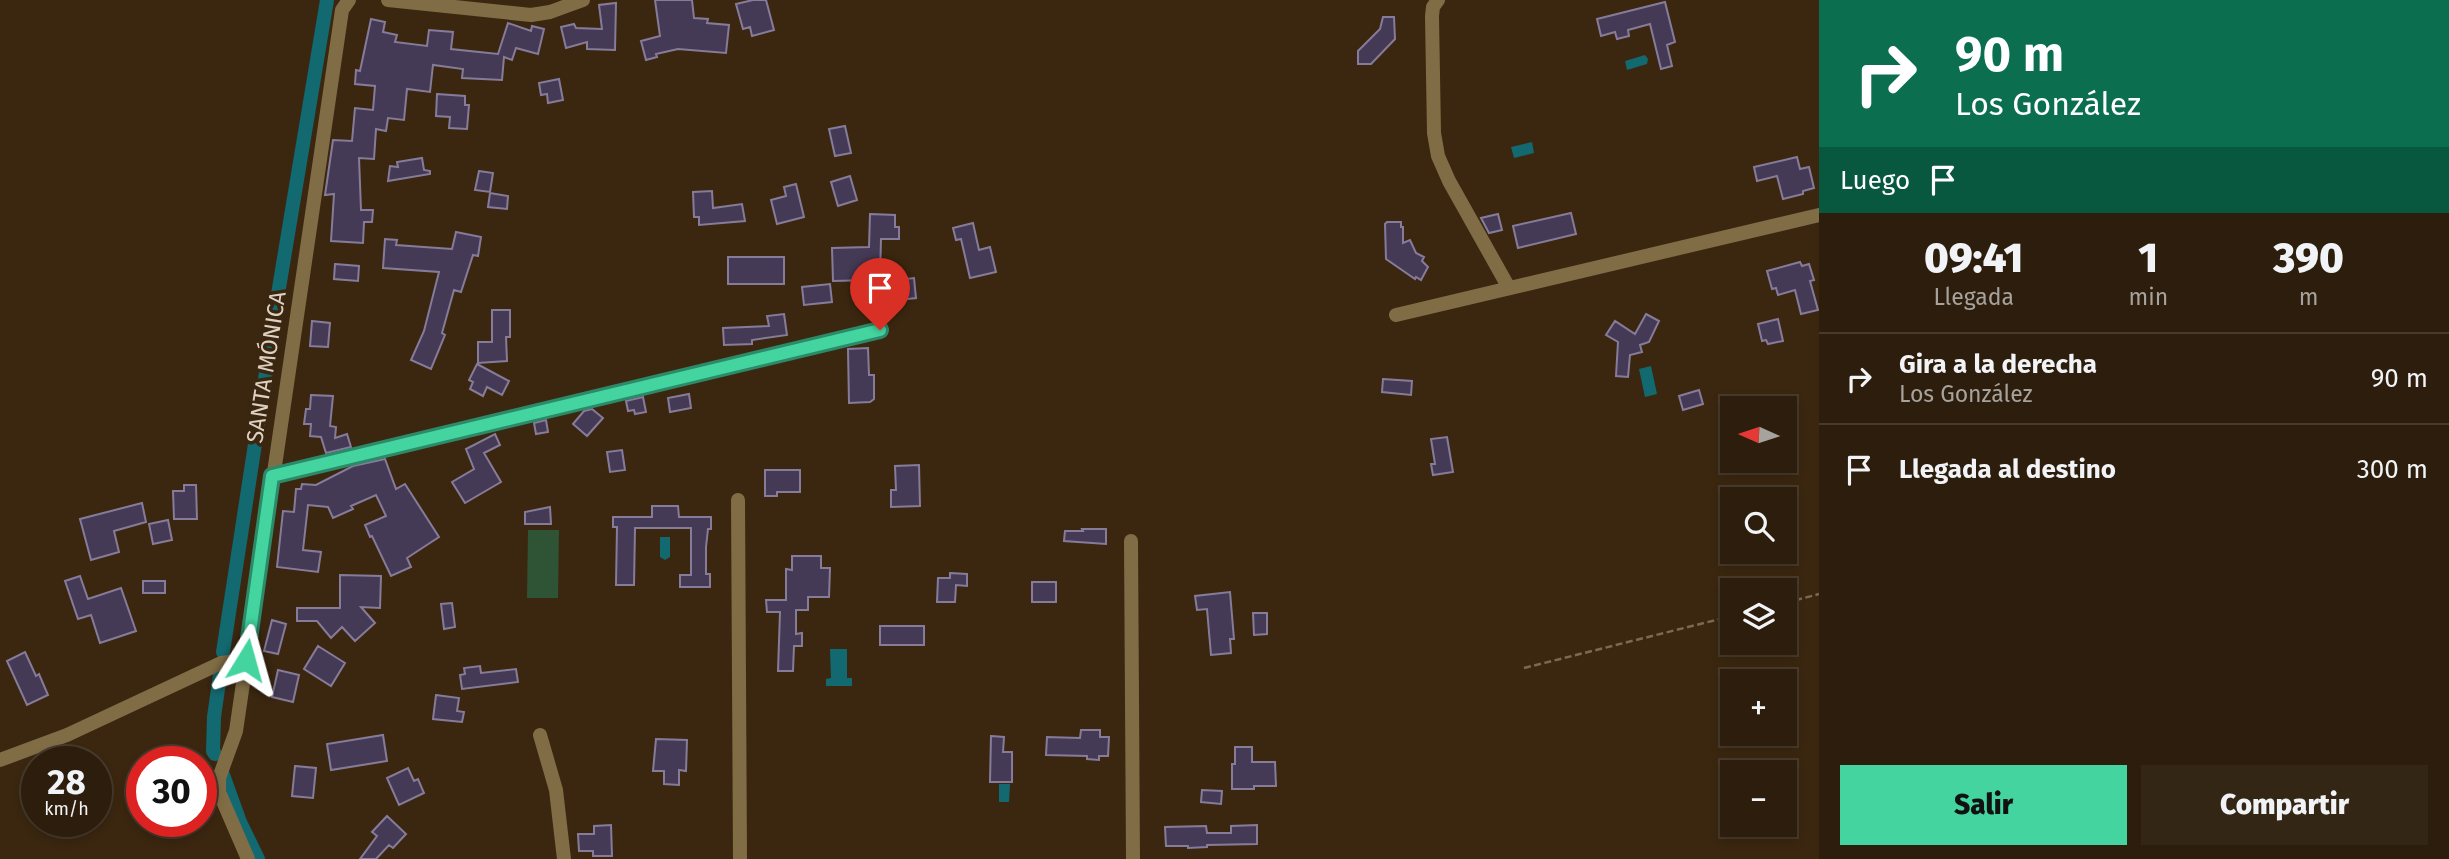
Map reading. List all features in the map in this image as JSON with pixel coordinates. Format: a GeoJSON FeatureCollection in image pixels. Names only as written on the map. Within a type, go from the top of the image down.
{"type":"FeatureCollection","features":[{"type":"Feature","properties":{"kind":"street","name":"SANTA MÓNICA"},"geometry":{"type":"LineString","coordinates":[[248,859],[220,799],[218,786],[221,770],[236,731],[342,10],[349,0]]}},
{"type":"Feature","properties":{"kind":"street"},"geometry":{"type":"LineString","coordinates":[[388,0],[531,15],[550,12],[583,0]]}},
{"type":"Feature","properties":{"kind":"street"},"geometry":{"type":"LineString","coordinates":[[1438,0],[1433,7],[1432,16],[1434,133],[1438,156],[1448,181],[1509,288]]}},
{"type":"Feature","properties":{"kind":"street"},"geometry":{"type":"LineString","coordinates":[[1396,315],[1819,215]]}},
{"type":"Feature","properties":{"kind":"street"},"geometry":{"type":"LineString","coordinates":[[272,476],[880,330]]}},
{"type":"Feature","properties":{"kind":"street"},"geometry":{"type":"LineString","coordinates":[[738,500],[740,859]]}},
{"type":"Feature","properties":{"kind":"street"},"geometry":{"type":"LineString","coordinates":[[1131,541],[1133,859]]}},
{"type":"Feature","properties":{"kind":"street"},"geometry":{"type":"LineString","coordinates":[[0,760],[78,730],[221,663],[246,660]]}},
{"type":"Feature","properties":{"kind":"street"},"geometry":{"type":"LineString","coordinates":[[540,735],[555,790],[564,859]]}},
{"type":"Feature","properties":{"kind":"path"},"geometry":{"type":"LineString","coordinates":[[1797,600],[1819,594]]}},
{"type":"Feature","properties":{"kind":"path"},"geometry":{"type":"LineString","coordinates":[[1524,668],[1720,619]]}},
{"type":"Feature","properties":{"kind":"green space"},"geometry":{"type":"Polygon","coordinates":[[[528,530],[559,530],[558,598],[527,598],[528,530]]]}},
{"type":"Feature","properties":{"kind":"water"},"geometry":{"type":"Polygon","coordinates":[[[1645,55],[1647,64],[1627,70],[1625,61],[1645,55]]]}},
{"type":"Feature","properties":{"kind":"water"},"geometry":{"type":"Polygon","coordinates":[[[1532,142],[1534,153],[1514,158],[1511,147],[1532,142]]]}},
{"type":"Feature","properties":{"kind":"water"},"geometry":{"type":"Polygon","coordinates":[[[1651,366],[1657,394],[1645,397],[1639,369],[1651,366]]]}},
{"type":"Feature","properties":{"kind":"water"},"geometry":{"type":"Polygon","coordinates":[[[660,537],[670,537],[670,557],[665,560],[660,557],[660,537]]]}},
{"type":"Feature","properties":{"kind":"water"},"geometry":{"type":"Polygon","coordinates":[[[830,649],[847,649],[847,678],[852,678],[852,686],[826,686],[826,679],[831,678],[830,649]]]}},
{"type":"Feature","properties":{"kind":"water"},"geometry":{"type":"Polygon","coordinates":[[[999,784],[1010,784],[1009,802],[999,802],[999,784]]]}},
{"type":"Feature","properties":{"kind":"building"},"geometry":{"type":"Polygon","coordinates":[[[655,0],[692,0],[694,18],[708,19],[707,23],[729,25],[726,53],[678,49],[656,54],[657,57],[646,60],[641,41],[660,36],[655,0]]]}},
{"type":"Feature","properties":{"kind":"building"},"geometry":{"type":"Polygon","coordinates":[[[766,0],[774,30],[752,36],[750,27],[743,29],[736,4],[766,0]]]}},
{"type":"Feature","properties":{"kind":"building"},"geometry":{"type":"Polygon","coordinates":[[[1665,2],[1675,42],[1667,45],[1672,66],[1661,69],[1650,24],[1628,30],[1629,36],[1617,39],[1615,32],[1601,36],[1597,19],[1665,2]]]}},
{"type":"Feature","properties":{"kind":"building"},"geometry":{"type":"Polygon","coordinates":[[[616,3],[615,50],[587,49],[587,42],[566,48],[561,27],[574,24],[576,28],[602,29],[599,5],[616,3]]]}},
{"type":"Feature","properties":{"kind":"building"},"geometry":{"type":"Polygon","coordinates":[[[1383,17],[1394,17],[1395,39],[1371,64],[1358,64],[1358,51],[1380,29],[1383,17]]]}},
{"type":"Feature","properties":{"kind":"building"},"geometry":{"type":"Polygon","coordinates":[[[371,19],[385,22],[383,32],[397,35],[395,42],[427,46],[429,30],[453,32],[451,49],[498,54],[508,23],[531,31],[532,26],[544,29],[538,54],[516,48],[512,60],[504,57],[502,80],[462,78],[463,69],[433,65],[430,92],[407,89],[404,120],[388,118],[386,131],[376,129],[374,159],[359,158],[361,210],[373,210],[372,222],[364,222],[363,243],[331,241],[334,194],[325,195],[333,140],[352,141],[355,108],[373,110],[375,86],[355,84],[356,70],[360,71],[371,19]]]}},
{"type":"Feature","properties":{"kind":"building"},"geometry":{"type":"Polygon","coordinates":[[[559,79],[563,100],[548,103],[547,94],[541,95],[539,83],[559,79]]]}},
{"type":"Feature","properties":{"kind":"building"},"geometry":{"type":"Polygon","coordinates":[[[437,94],[465,96],[465,105],[469,105],[467,129],[449,128],[450,117],[436,116],[437,94]]]}},
{"type":"Feature","properties":{"kind":"building"},"geometry":{"type":"Polygon","coordinates":[[[845,126],[851,153],[835,156],[829,129],[845,126]]]}},
{"type":"Feature","properties":{"kind":"building"},"geometry":{"type":"Polygon","coordinates":[[[1797,157],[1800,169],[1809,167],[1814,188],[1783,199],[1777,176],[1757,181],[1754,167],[1797,157]]]}},
{"type":"Feature","properties":{"kind":"building"},"geometry":{"type":"Polygon","coordinates":[[[422,158],[424,170],[430,171],[430,174],[388,181],[390,166],[398,167],[397,162],[422,158]]]}},
{"type":"Feature","properties":{"kind":"building"},"geometry":{"type":"Polygon","coordinates":[[[479,171],[493,173],[490,192],[475,190],[479,171]]]}},
{"type":"Feature","properties":{"kind":"building"},"geometry":{"type":"Polygon","coordinates":[[[850,176],[857,200],[838,206],[831,182],[850,176]]]}},
{"type":"Feature","properties":{"kind":"building"},"geometry":{"type":"Polygon","coordinates":[[[796,184],[804,217],[777,224],[771,200],[786,196],[784,187],[796,184]]]}},
{"type":"Feature","properties":{"kind":"building"},"geometry":{"type":"Polygon","coordinates":[[[712,191],[713,208],[742,204],[745,221],[699,225],[699,217],[694,217],[693,192],[712,191]]]}},
{"type":"Feature","properties":{"kind":"building"},"geometry":{"type":"Polygon","coordinates":[[[490,193],[508,196],[507,209],[488,207],[490,193]]]}},
{"type":"Feature","properties":{"kind":"building"},"geometry":{"type":"Polygon","coordinates":[[[1571,213],[1576,234],[1518,248],[1513,226],[1571,213]]]}},
{"type":"Feature","properties":{"kind":"building"},"geometry":{"type":"Polygon","coordinates":[[[870,214],[895,215],[899,239],[881,239],[880,275],[885,274],[889,281],[914,278],[916,298],[899,300],[899,295],[870,296],[871,280],[833,281],[832,248],[869,247],[870,214]]]}},
{"type":"Feature","properties":{"kind":"building"},"geometry":{"type":"Polygon","coordinates":[[[1498,214],[1502,230],[1489,233],[1481,218],[1498,214]]]}},
{"type":"Feature","properties":{"kind":"building"},"geometry":{"type":"Polygon","coordinates":[[[1387,222],[1401,222],[1403,243],[1410,240],[1416,253],[1424,257],[1422,261],[1428,267],[1421,280],[1416,277],[1415,279],[1386,259],[1387,222]]]}},
{"type":"Feature","properties":{"kind":"building"},"geometry":{"type":"Polygon","coordinates":[[[973,223],[979,250],[990,247],[996,272],[970,278],[961,239],[956,240],[953,228],[973,223]]]}},
{"type":"Feature","properties":{"kind":"building"},"geometry":{"type":"Polygon","coordinates":[[[456,232],[481,237],[478,256],[473,255],[461,292],[454,290],[442,333],[445,335],[431,369],[411,360],[424,331],[439,272],[383,268],[385,239],[397,240],[396,245],[452,249],[456,232]]]}},
{"type":"Feature","properties":{"kind":"building"},"geometry":{"type":"Polygon","coordinates":[[[728,257],[784,257],[784,284],[728,284],[728,257]]]}},
{"type":"Feature","properties":{"kind":"building"},"geometry":{"type":"Polygon","coordinates":[[[1800,262],[1802,266],[1809,264],[1814,280],[1810,281],[1818,310],[1801,314],[1795,290],[1778,295],[1776,288],[1772,289],[1767,271],[1800,262]]]}},
{"type":"Feature","properties":{"kind":"building"},"geometry":{"type":"Polygon","coordinates":[[[335,264],[359,266],[358,281],[334,279],[335,264]]]}},
{"type":"Feature","properties":{"kind":"building"},"geometry":{"type":"Polygon","coordinates":[[[830,284],[832,302],[804,305],[802,287],[830,284]]]}},
{"type":"Feature","properties":{"kind":"building"},"geometry":{"type":"Polygon","coordinates":[[[492,310],[510,310],[510,337],[506,337],[507,361],[478,363],[478,342],[492,342],[492,310]]]}},
{"type":"Feature","properties":{"kind":"building"},"geometry":{"type":"Polygon","coordinates":[[[784,314],[787,335],[752,340],[752,344],[724,345],[723,328],[769,326],[767,316],[784,314]]]}},
{"type":"Feature","properties":{"kind":"building"},"geometry":{"type":"Polygon","coordinates":[[[1646,314],[1659,321],[1649,342],[1640,345],[1642,352],[1630,355],[1628,377],[1616,376],[1618,342],[1606,335],[1615,321],[1635,334],[1646,314]]]}},
{"type":"Feature","properties":{"kind":"building"},"geometry":{"type":"Polygon","coordinates":[[[1778,319],[1783,341],[1768,344],[1766,340],[1762,341],[1758,324],[1778,319]]]}},
{"type":"Feature","properties":{"kind":"building"},"geometry":{"type":"Polygon","coordinates":[[[312,321],[330,323],[328,347],[310,346],[312,321]]]}},
{"type":"Feature","properties":{"kind":"building"},"geometry":{"type":"Polygon","coordinates":[[[868,348],[869,375],[874,375],[874,399],[870,402],[849,403],[848,349],[868,348]]]}},
{"type":"Feature","properties":{"kind":"building"},"geometry":{"type":"Polygon","coordinates":[[[477,364],[509,381],[502,395],[487,387],[483,396],[470,389],[473,382],[469,380],[477,364]]]}},
{"type":"Feature","properties":{"kind":"building"},"geometry":{"type":"Polygon","coordinates":[[[1383,379],[1412,381],[1411,395],[1382,392],[1383,379]]]}},
{"type":"Feature","properties":{"kind":"building"},"geometry":{"type":"Polygon","coordinates":[[[1699,390],[1703,404],[1683,410],[1679,396],[1699,390]]]}},
{"type":"Feature","properties":{"kind":"building"},"geometry":{"type":"Polygon","coordinates":[[[689,394],[691,408],[670,412],[668,398],[689,394]]]}},
{"type":"Feature","properties":{"kind":"building"},"geometry":{"type":"Polygon","coordinates":[[[311,395],[333,396],[330,426],[336,427],[335,438],[347,434],[351,447],[326,453],[321,437],[310,436],[311,424],[304,424],[306,409],[310,409],[311,395]]]}},
{"type":"Feature","properties":{"kind":"building"},"geometry":{"type":"Polygon","coordinates":[[[643,397],[646,412],[635,414],[634,410],[628,411],[626,401],[643,397]]]}},
{"type":"Feature","properties":{"kind":"building"},"geometry":{"type":"Polygon","coordinates":[[[592,409],[603,418],[587,436],[573,424],[584,411],[592,409]]]}},
{"type":"Feature","properties":{"kind":"building"},"geometry":{"type":"Polygon","coordinates":[[[546,420],[548,432],[536,434],[534,423],[546,420]]]}},
{"type":"Feature","properties":{"kind":"building"},"geometry":{"type":"Polygon","coordinates":[[[495,434],[500,445],[484,453],[501,482],[465,503],[452,482],[474,469],[466,449],[495,434]]]}},
{"type":"Feature","properties":{"kind":"building"},"geometry":{"type":"Polygon","coordinates":[[[1447,437],[1453,472],[1433,475],[1431,464],[1435,464],[1431,439],[1447,437]]]}},
{"type":"Feature","properties":{"kind":"building"},"geometry":{"type":"Polygon","coordinates":[[[622,450],[625,470],[610,472],[607,452],[622,450]]]}},
{"type":"Feature","properties":{"kind":"building"},"geometry":{"type":"Polygon","coordinates":[[[385,459],[396,489],[405,484],[439,537],[407,558],[411,567],[391,576],[372,536],[370,537],[365,525],[386,516],[376,495],[333,518],[328,507],[308,505],[303,550],[321,552],[318,572],[277,567],[283,511],[294,512],[296,489],[301,489],[302,484],[316,485],[353,466],[385,459]]]}},
{"type":"Feature","properties":{"kind":"building"},"geometry":{"type":"Polygon","coordinates":[[[919,465],[920,506],[891,507],[891,490],[896,490],[895,466],[919,465]]]}},
{"type":"Feature","properties":{"kind":"building"},"geometry":{"type":"Polygon","coordinates":[[[765,470],[800,470],[800,492],[777,492],[777,496],[765,496],[765,470]]]}},
{"type":"Feature","properties":{"kind":"building"},"geometry":{"type":"Polygon","coordinates":[[[184,485],[196,485],[197,519],[174,519],[173,491],[184,491],[184,485]]]}},
{"type":"Feature","properties":{"kind":"building"},"geometry":{"type":"Polygon","coordinates":[[[142,503],[146,522],[114,531],[119,552],[91,560],[80,519],[142,503]]]}},
{"type":"Feature","properties":{"kind":"building"},"geometry":{"type":"Polygon","coordinates":[[[652,506],[678,506],[679,517],[711,517],[706,547],[706,574],[710,574],[710,587],[680,587],[680,575],[691,575],[691,528],[635,528],[634,585],[616,585],[617,527],[613,527],[613,517],[652,517],[652,506]]]}},
{"type":"Feature","properties":{"kind":"building"},"geometry":{"type":"Polygon","coordinates":[[[550,507],[551,524],[525,524],[525,512],[550,507]]]}},
{"type":"Feature","properties":{"kind":"building"},"geometry":{"type":"Polygon","coordinates":[[[168,520],[172,540],[153,544],[149,524],[168,520]]]}},
{"type":"Feature","properties":{"kind":"building"},"geometry":{"type":"Polygon","coordinates":[[[1082,529],[1106,529],[1106,544],[1064,541],[1065,531],[1083,531],[1082,529]]]}},
{"type":"Feature","properties":{"kind":"building"},"geometry":{"type":"Polygon","coordinates":[[[792,556],[821,556],[821,568],[830,568],[829,597],[808,597],[808,610],[796,610],[796,634],[802,633],[802,646],[794,646],[793,671],[778,671],[780,612],[767,612],[766,600],[786,600],[786,569],[792,570],[792,556]]]}},
{"type":"Feature","properties":{"kind":"building"},"geometry":{"type":"Polygon","coordinates":[[[950,573],[967,574],[967,586],[956,585],[955,602],[937,602],[938,578],[950,578],[950,573]]]}},
{"type":"Feature","properties":{"kind":"building"},"geometry":{"type":"Polygon","coordinates":[[[340,575],[381,576],[380,608],[361,607],[375,623],[355,641],[342,627],[331,638],[317,621],[297,621],[297,608],[340,608],[340,575]]]}},
{"type":"Feature","properties":{"kind":"building"},"geometry":{"type":"Polygon","coordinates":[[[80,576],[88,599],[121,588],[136,631],[100,643],[91,615],[78,619],[65,581],[80,576]]]}},
{"type":"Feature","properties":{"kind":"building"},"geometry":{"type":"Polygon","coordinates":[[[143,581],[165,581],[165,593],[143,593],[143,581]]]}},
{"type":"Feature","properties":{"kind":"building"},"geometry":{"type":"Polygon","coordinates":[[[1032,582],[1056,582],[1056,602],[1032,602],[1032,582]]]}},
{"type":"Feature","properties":{"kind":"building"},"geometry":{"type":"Polygon","coordinates":[[[1230,592],[1234,639],[1230,639],[1231,653],[1211,655],[1207,609],[1197,610],[1195,596],[1230,592]]]}},
{"type":"Feature","properties":{"kind":"building"},"geometry":{"type":"Polygon","coordinates":[[[452,603],[455,627],[444,629],[441,604],[452,603]]]}},
{"type":"Feature","properties":{"kind":"building"},"geometry":{"type":"Polygon","coordinates":[[[1253,613],[1267,613],[1267,634],[1254,635],[1253,613]]]}},
{"type":"Feature","properties":{"kind":"building"},"geometry":{"type":"Polygon","coordinates":[[[272,620],[286,624],[278,654],[264,651],[272,620]]]}},
{"type":"Feature","properties":{"kind":"building"},"geometry":{"type":"Polygon","coordinates":[[[880,626],[924,626],[924,645],[880,645],[880,626]]]}},
{"type":"Feature","properties":{"kind":"building"},"geometry":{"type":"Polygon","coordinates":[[[318,646],[345,663],[331,686],[304,669],[318,646]]]}},
{"type":"Feature","properties":{"kind":"building"},"geometry":{"type":"Polygon","coordinates":[[[25,652],[48,695],[27,705],[7,661],[25,652]]]}},
{"type":"Feature","properties":{"kind":"building"},"geometry":{"type":"Polygon","coordinates":[[[480,666],[481,673],[516,669],[518,682],[462,689],[460,675],[465,674],[464,668],[480,666]]]}},
{"type":"Feature","properties":{"kind":"building"},"geometry":{"type":"Polygon","coordinates":[[[278,670],[299,675],[293,702],[272,697],[278,670]]]}},
{"type":"Feature","properties":{"kind":"building"},"geometry":{"type":"Polygon","coordinates":[[[436,695],[459,698],[457,711],[464,712],[462,722],[433,719],[436,695]]]}},
{"type":"Feature","properties":{"kind":"building"},"geometry":{"type":"Polygon","coordinates":[[[1081,730],[1100,730],[1100,737],[1109,737],[1108,756],[1099,756],[1099,760],[1087,759],[1087,756],[1046,755],[1047,737],[1080,738],[1081,730]]]}},
{"type":"Feature","properties":{"kind":"building"},"geometry":{"type":"Polygon","coordinates":[[[383,735],[387,761],[331,770],[327,744],[383,735]]]}},
{"type":"Feature","properties":{"kind":"building"},"geometry":{"type":"Polygon","coordinates":[[[991,736],[1004,737],[1003,752],[1012,752],[1012,782],[990,782],[991,736]]]}},
{"type":"Feature","properties":{"kind":"building"},"geometry":{"type":"Polygon","coordinates":[[[656,739],[687,740],[686,771],[679,770],[679,785],[664,784],[664,771],[653,771],[656,739]]]}},
{"type":"Feature","properties":{"kind":"building"},"geometry":{"type":"Polygon","coordinates":[[[1235,747],[1252,747],[1252,762],[1275,762],[1276,786],[1232,789],[1235,747]]]}},
{"type":"Feature","properties":{"kind":"building"},"geometry":{"type":"Polygon","coordinates":[[[295,766],[316,768],[313,798],[292,796],[295,766]]]}},
{"type":"Feature","properties":{"kind":"building"},"geometry":{"type":"Polygon","coordinates":[[[408,768],[414,781],[418,779],[424,793],[399,805],[387,778],[408,768]]]}},
{"type":"Feature","properties":{"kind":"building"},"geometry":{"type":"Polygon","coordinates":[[[1202,790],[1222,791],[1221,804],[1201,802],[1202,790]]]}},
{"type":"Feature","properties":{"kind":"building"},"geometry":{"type":"Polygon","coordinates":[[[387,816],[406,834],[393,848],[389,845],[376,859],[360,859],[377,836],[372,832],[387,816]]]}},
{"type":"Feature","properties":{"kind":"building"},"geometry":{"type":"Polygon","coordinates":[[[611,825],[612,856],[593,856],[593,851],[579,851],[578,834],[594,834],[594,826],[611,825]]]}},
{"type":"Feature","properties":{"kind":"building"},"geometry":{"type":"Polygon","coordinates":[[[1257,825],[1257,844],[1188,848],[1166,846],[1165,827],[1206,826],[1207,833],[1231,833],[1231,826],[1257,825]]]}},
{"type":"Feature","properties":{"kind":"waterway"},"geometry":{"type":"LineString","coordinates":[[223,652],[327,0]]}},
{"type":"Feature","properties":{"kind":"waterway"},"geometry":{"type":"LineString","coordinates":[[213,746],[221,668]]}},
{"type":"Feature","properties":{"kind":"waterway"},"geometry":{"type":"LineString","coordinates":[[222,772],[240,822],[258,859]]}},
{"type":"Feature","properties":{"kind":"route"},"geometry":{"type":"LineString","coordinates":[[246,660],[272,476],[880,330]]}}]}
